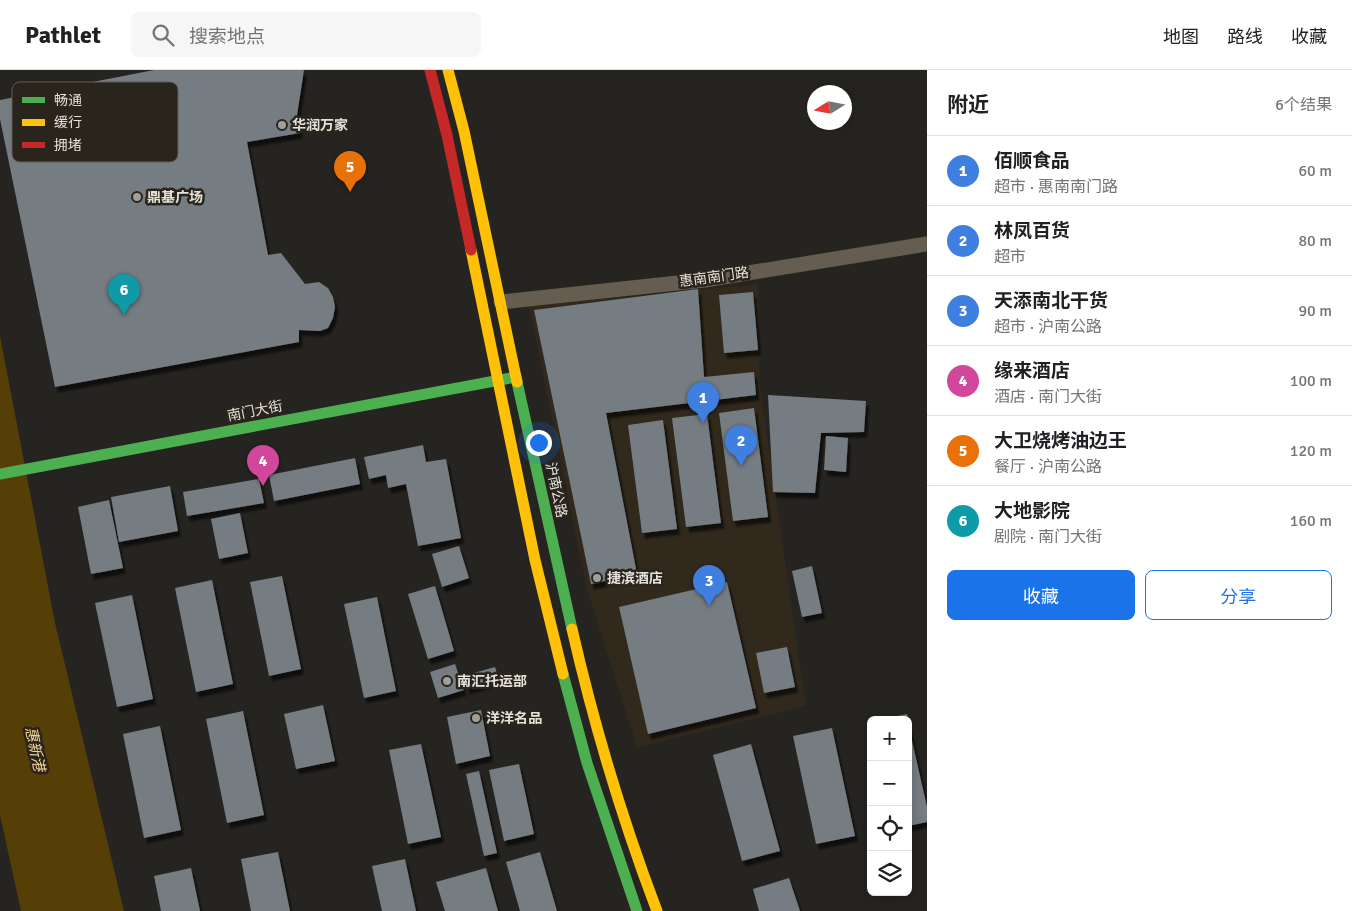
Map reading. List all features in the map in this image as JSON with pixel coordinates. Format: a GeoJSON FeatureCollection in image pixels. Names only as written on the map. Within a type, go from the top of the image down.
{"type":"FeatureCollection","features":[{"type":"Feature","properties":{"kind":"main road"},"geometry":{"type":"LineString","coordinates":[[430,70],[447,135],[535,560],[568,698],[587,763],[638,911]]}},
{"type":"Feature","properties":{"kind":"main road","name":"沪南公路"},"geometry":{"type":"LineString","coordinates":[[448,70],[464,131],[586,694],[623,816],[657,911]]}},
{"type":"Feature","properties":{"kind":"main road","name":"南门大街"},"geometry":{"type":"LineString","coordinates":[[0,474],[516,377]]}},
{"type":"Feature","properties":{"kind":"street","name":"惠南南门路"},"geometry":{"type":"LineString","coordinates":[[501,302],[705,280],[927,244]]}},
{"type":"Feature","properties":{"kind":"shaded area"},"geometry":{"type":"Polygon","coordinates":[[[758,284],[760,387],[806,706],[637,747],[587,590],[529,306],[758,284]]]}},
{"type":"Feature","properties":{"kind":"water","name":"惠新港"},"geometry":{"type":"Polygon","coordinates":[[[0,336],[55,623],[124,911],[21,911],[0,815],[0,336]]]}},
{"type":"Feature","properties":{"kind":"building","name":"鼎基广场"},"geometry":{"type":"Polygon","coordinates":[[[154,70],[304,70],[297,115],[300,133],[247,142],[268,255],[281,253],[305,284],[319,282],[328,288],[333,297],[335,307],[333,318],[328,328],[320,331],[299,330],[299,342],[55,387],[0,119],[0,100],[12,98],[12,162],[178,162],[178,82],[92,82],[154,70]]]}},
{"type":"Feature","properties":{"kind":"building"},"geometry":{"type":"Polygon","coordinates":[[[698,289],[704,377],[754,372],[756,395],[606,413],[637,574],[591,584],[534,310],[698,289]]]}},
{"type":"Feature","properties":{"kind":"building"},"geometry":{"type":"Polygon","coordinates":[[[753,292],[758,350],[724,353],[719,295],[753,292]]]}},
{"type":"Feature","properties":{"kind":"building"},"geometry":{"type":"Polygon","coordinates":[[[768,395],[866,401],[864,432],[821,433],[815,493],[773,492],[768,395]]]}},
{"type":"Feature","properties":{"kind":"building"},"geometry":{"type":"Polygon","coordinates":[[[754,408],[768,517],[733,521],[719,413],[754,408]]]}},
{"type":"Feature","properties":{"kind":"building"},"geometry":{"type":"Polygon","coordinates":[[[707,414],[721,523],[686,527],[672,418],[707,414]]]}},
{"type":"Feature","properties":{"kind":"building"},"geometry":{"type":"Polygon","coordinates":[[[663,420],[677,529],[642,533],[628,425],[663,420]]]}},
{"type":"Feature","properties":{"kind":"building"},"geometry":{"type":"Polygon","coordinates":[[[826,436],[848,438],[846,472],[824,470],[826,436]]]}},
{"type":"Feature","properties":{"kind":"building"},"geometry":{"type":"Polygon","coordinates":[[[423,445],[426,462],[446,459],[461,538],[418,546],[406,484],[388,488],[386,475],[369,479],[364,457],[423,445]]]}},
{"type":"Feature","properties":{"kind":"building"},"geometry":{"type":"Polygon","coordinates":[[[355,458],[360,484],[274,501],[269,475],[355,458]]]}},
{"type":"Feature","properties":{"kind":"building"},"geometry":{"type":"Polygon","coordinates":[[[259,479],[264,503],[187,516],[183,492],[259,479]]]}},
{"type":"Feature","properties":{"kind":"building"},"geometry":{"type":"Polygon","coordinates":[[[170,486],[178,531],[119,542],[111,497],[170,486]]]}},
{"type":"Feature","properties":{"kind":"building"},"geometry":{"type":"Polygon","coordinates":[[[109,500],[123,568],[91,574],[78,507],[109,500]]]}},
{"type":"Feature","properties":{"kind":"building"},"geometry":{"type":"Polygon","coordinates":[[[240,513],[248,553],[219,559],[211,519],[240,513]]]}},
{"type":"Feature","properties":{"kind":"building"},"geometry":{"type":"Polygon","coordinates":[[[459,546],[469,578],[442,587],[432,554],[459,546]]]}},
{"type":"Feature","properties":{"kind":"building"},"geometry":{"type":"Polygon","coordinates":[[[812,566],[822,613],[802,617],[792,571],[812,566]]]}},
{"type":"Feature","properties":{"kind":"building"},"geometry":{"type":"Polygon","coordinates":[[[282,576],[301,669],[269,676],[250,582],[282,576]]]}},
{"type":"Feature","properties":{"kind":"building"},"geometry":{"type":"Polygon","coordinates":[[[212,580],[233,684],[196,692],[175,588],[212,580]]]}},
{"type":"Feature","properties":{"kind":"building"},"geometry":{"type":"Polygon","coordinates":[[[727,582],[756,708],[648,734],[619,607],[727,582]]]}},
{"type":"Feature","properties":{"kind":"building"},"geometry":{"type":"Polygon","coordinates":[[[435,586],[454,651],[428,659],[408,594],[435,586]]]}},
{"type":"Feature","properties":{"kind":"building"},"geometry":{"type":"Polygon","coordinates":[[[132,595],[153,699],[117,707],[95,603],[132,595]]]}},
{"type":"Feature","properties":{"kind":"building"},"geometry":{"type":"Polygon","coordinates":[[[377,597],[396,691],[364,698],[344,604],[377,597]]]}},
{"type":"Feature","properties":{"kind":"building"},"geometry":{"type":"Polygon","coordinates":[[[787,647],[795,687],[764,693],[756,653],[787,647]]]}},
{"type":"Feature","properties":{"kind":"building","name":"南汇托运部"},"geometry":{"type":"Polygon","coordinates":[[[455,664],[464,690],[438,698],[430,672],[455,664]]]}},
{"type":"Feature","properties":{"kind":"building"},"geometry":{"type":"Polygon","coordinates":[[[495,667],[499,680],[467,689],[463,676],[495,667]]]}},
{"type":"Feature","properties":{"kind":"building"},"geometry":{"type":"Polygon","coordinates":[[[323,705],[335,761],[296,769],[284,714],[323,705]]]}},
{"type":"Feature","properties":{"kind":"building"},"geometry":{"type":"Polygon","coordinates":[[[481,710],[490,756],[456,764],[447,717],[481,710]]]}},
{"type":"Feature","properties":{"kind":"building"},"geometry":{"type":"Polygon","coordinates":[[[243,711],[264,815],[227,823],[206,719],[243,711]]]}},
{"type":"Feature","properties":{"kind":"building"},"geometry":{"type":"Polygon","coordinates":[[[160,726],[181,830],[144,838],[123,734],[160,726]]]}},
{"type":"Feature","properties":{"kind":"building"},"geometry":{"type":"Polygon","coordinates":[[[832,728],[855,836],[816,844],[793,736],[832,728]]]}},
{"type":"Feature","properties":{"kind":"building"},"geometry":{"type":"Polygon","coordinates":[[[912,741],[927,807],[927,822],[912,825],[912,741]]]}},
{"type":"Feature","properties":{"kind":"building"},"geometry":{"type":"Polygon","coordinates":[[[421,744],[441,837],[408,844],[389,750],[421,744]]]}},
{"type":"Feature","properties":{"kind":"building"},"geometry":{"type":"Polygon","coordinates":[[[751,744],[780,851],[742,861],[713,755],[751,744]]]}},
{"type":"Feature","properties":{"kind":"building"},"geometry":{"type":"Polygon","coordinates":[[[519,764],[534,834],[504,841],[489,770],[519,764]]]}},
{"type":"Feature","properties":{"kind":"building"},"geometry":{"type":"Polygon","coordinates":[[[479,771],[497,853],[484,856],[466,774],[479,771]]]}},
{"type":"Feature","properties":{"kind":"building"},"geometry":{"type":"Polygon","coordinates":[[[278,852],[290,911],[251,911],[241,859],[278,852]]]}},
{"type":"Feature","properties":{"kind":"building"},"geometry":{"type":"Polygon","coordinates":[[[540,852],[557,911],[520,911],[506,862],[540,852]]]}},
{"type":"Feature","properties":{"kind":"building"},"geometry":{"type":"Polygon","coordinates":[[[405,859],[416,911],[382,911],[372,866],[405,859]]]}},
{"type":"Feature","properties":{"kind":"building"},"geometry":{"type":"Polygon","coordinates":[[[191,868],[200,911],[161,911],[154,876],[191,868]]]}},
{"type":"Feature","properties":{"kind":"building"},"geometry":{"type":"Polygon","coordinates":[[[486,868],[498,911],[445,911],[436,882],[486,868]]]}},
{"type":"Feature","properties":{"kind":"building"},"geometry":{"type":"Polygon","coordinates":[[[789,878],[800,911],[759,911],[753,889],[789,878]]]}},
{"type":"Feature","properties":{"kind":"traffic: fast"},"geometry":{"type":"LineString","coordinates":[[0,474],[516,377]]}},
{"type":"Feature","properties":{"kind":"traffic: fast"},"geometry":{"type":"LineString","coordinates":[[517,382],[572,629]]}},
{"type":"Feature","properties":{"kind":"traffic: fast"},"geometry":{"type":"LineString","coordinates":[[563,674],[587,763],[637,911]]}},
{"type":"Feature","properties":{"kind":"traffic: slow"},"geometry":{"type":"LineString","coordinates":[[448,70],[464,131],[517,382]]}},
{"type":"Feature","properties":{"kind":"traffic: slow"},"geometry":{"type":"LineString","coordinates":[[471,250],[535,560],[563,674]]}},
{"type":"Feature","properties":{"kind":"traffic: slow"},"geometry":{"type":"LineString","coordinates":[[572,629],[610,772],[632,842],[657,911]]}},
{"type":"Feature","properties":{"kind":"traffic: jam"},"geometry":{"type":"LineString","coordinates":[[430,70],[447,135],[471,250]]}},
{"type":"Feature","properties":{"kind":"place","name":"华润万家"},"geometry":{"type":"Point","coordinates":[282,125]}},
{"type":"Feature","properties":{"kind":"place","name":"大卫烧烤油边王"},"geometry":{"type":"Point","coordinates":[350,192]}},
{"type":"Feature","properties":{"kind":"place","name":"鼎基广场"},"geometry":{"type":"Point","coordinates":[137,197]}},
{"type":"Feature","properties":{"kind":"place","name":"大地影院"},"geometry":{"type":"Point","coordinates":[124,315]}},
{"type":"Feature","properties":{"kind":"place","name":"佰顺食品"},"geometry":{"type":"Point","coordinates":[703,423]}},
{"type":"Feature","properties":{"kind":"place","name":"林凤百货"},"geometry":{"type":"Point","coordinates":[741,466]}},
{"type":"Feature","properties":{"kind":"place","name":"缘来酒店"},"geometry":{"type":"Point","coordinates":[263,486]}},
{"type":"Feature","properties":{"kind":"place","name":"捷滨酒店"},"geometry":{"type":"Point","coordinates":[597,578]}},
{"type":"Feature","properties":{"kind":"place","name":"天添南北干货"},"geometry":{"type":"Point","coordinates":[709,606]}},
{"type":"Feature","properties":{"kind":"place","name":"南汇托运部"},"geometry":{"type":"Point","coordinates":[447,681]}},
{"type":"Feature","properties":{"kind":"place","name":"洋洋名品"},"geometry":{"type":"Point","coordinates":[476,718]}}]}
